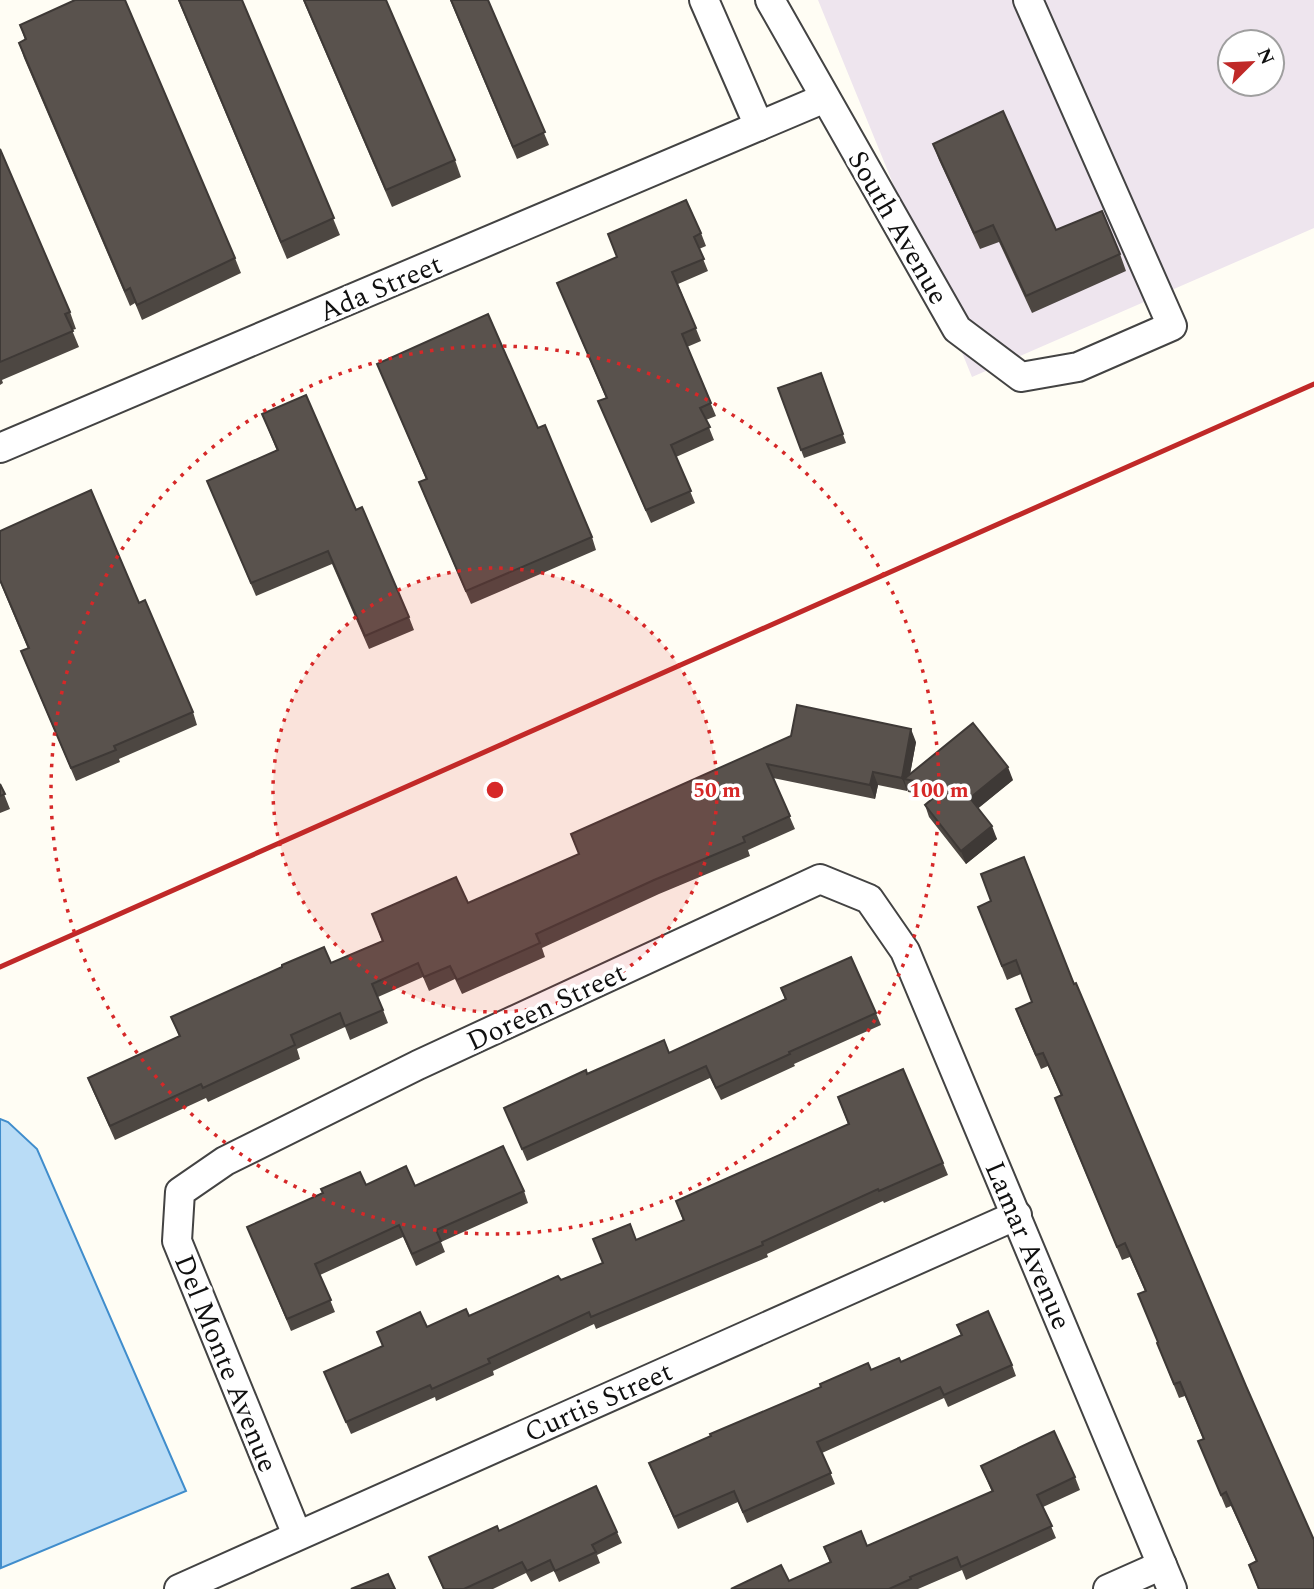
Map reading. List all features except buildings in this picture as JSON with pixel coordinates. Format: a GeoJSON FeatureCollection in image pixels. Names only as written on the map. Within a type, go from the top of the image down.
{"type":"FeatureCollection","features":[{"type":"Feature","properties":{"kind":"street"},"geometry":{"type":"LineString","coordinates":[[704,0],[759,126],[825,98]]}},
{"type":"Feature","properties":{"kind":"street","name":"South Avenue"},"geometry":{"type":"LineString","coordinates":[[770,0],[957,329],[1021,377],[1078,367],[1172,326],[1028,0]]}},
{"type":"Feature","properties":{"kind":"street","name":"Ada Street"},"geometry":{"type":"LineString","coordinates":[[0,448],[759,126]]}},
{"type":"Feature","properties":{"kind":"street","name":"Doreen Street"},"geometry":{"type":"LineString","coordinates":[[217,1166],[418,1065],[820,879],[869,899],[875,908]]}},
{"type":"Feature","properties":{"kind":"street","name":"Lamar Avenue"},"geometry":{"type":"LineString","coordinates":[[875,908],[905,951],[1167,1577]]}},
{"type":"Feature","properties":{"kind":"street","name":"Del Monte Avenue"},"geometry":{"type":"LineString","coordinates":[[217,1166],[180,1192],[177,1241],[297,1535]]}},
{"type":"Feature","properties":{"kind":"street","name":"Curtis Street"},"geometry":{"type":"LineString","coordinates":[[180,1589],[1017,1215]]}},
{"type":"Feature","properties":{"kind":"street"},"geometry":{"type":"LineString","coordinates":[[1108,1589],[1167,1577]]}},
{"type":"Feature","properties":{"kind":"shaded area"},"geometry":{"type":"Polygon","coordinates":[[[818,0],[1314,0],[1314,228],[972,377],[818,0]]]}},
{"type":"Feature","properties":{"kind":"water"},"geometry":{"type":"Polygon","coordinates":[[[0,1119],[8,1122],[37,1149],[186,1491],[1,1568],[0,1119]]]}},
{"type":"Feature","properties":{"kind":"railway"},"geometry":{"type":"LineString","coordinates":[[0,967],[1314,384]]}}]}
